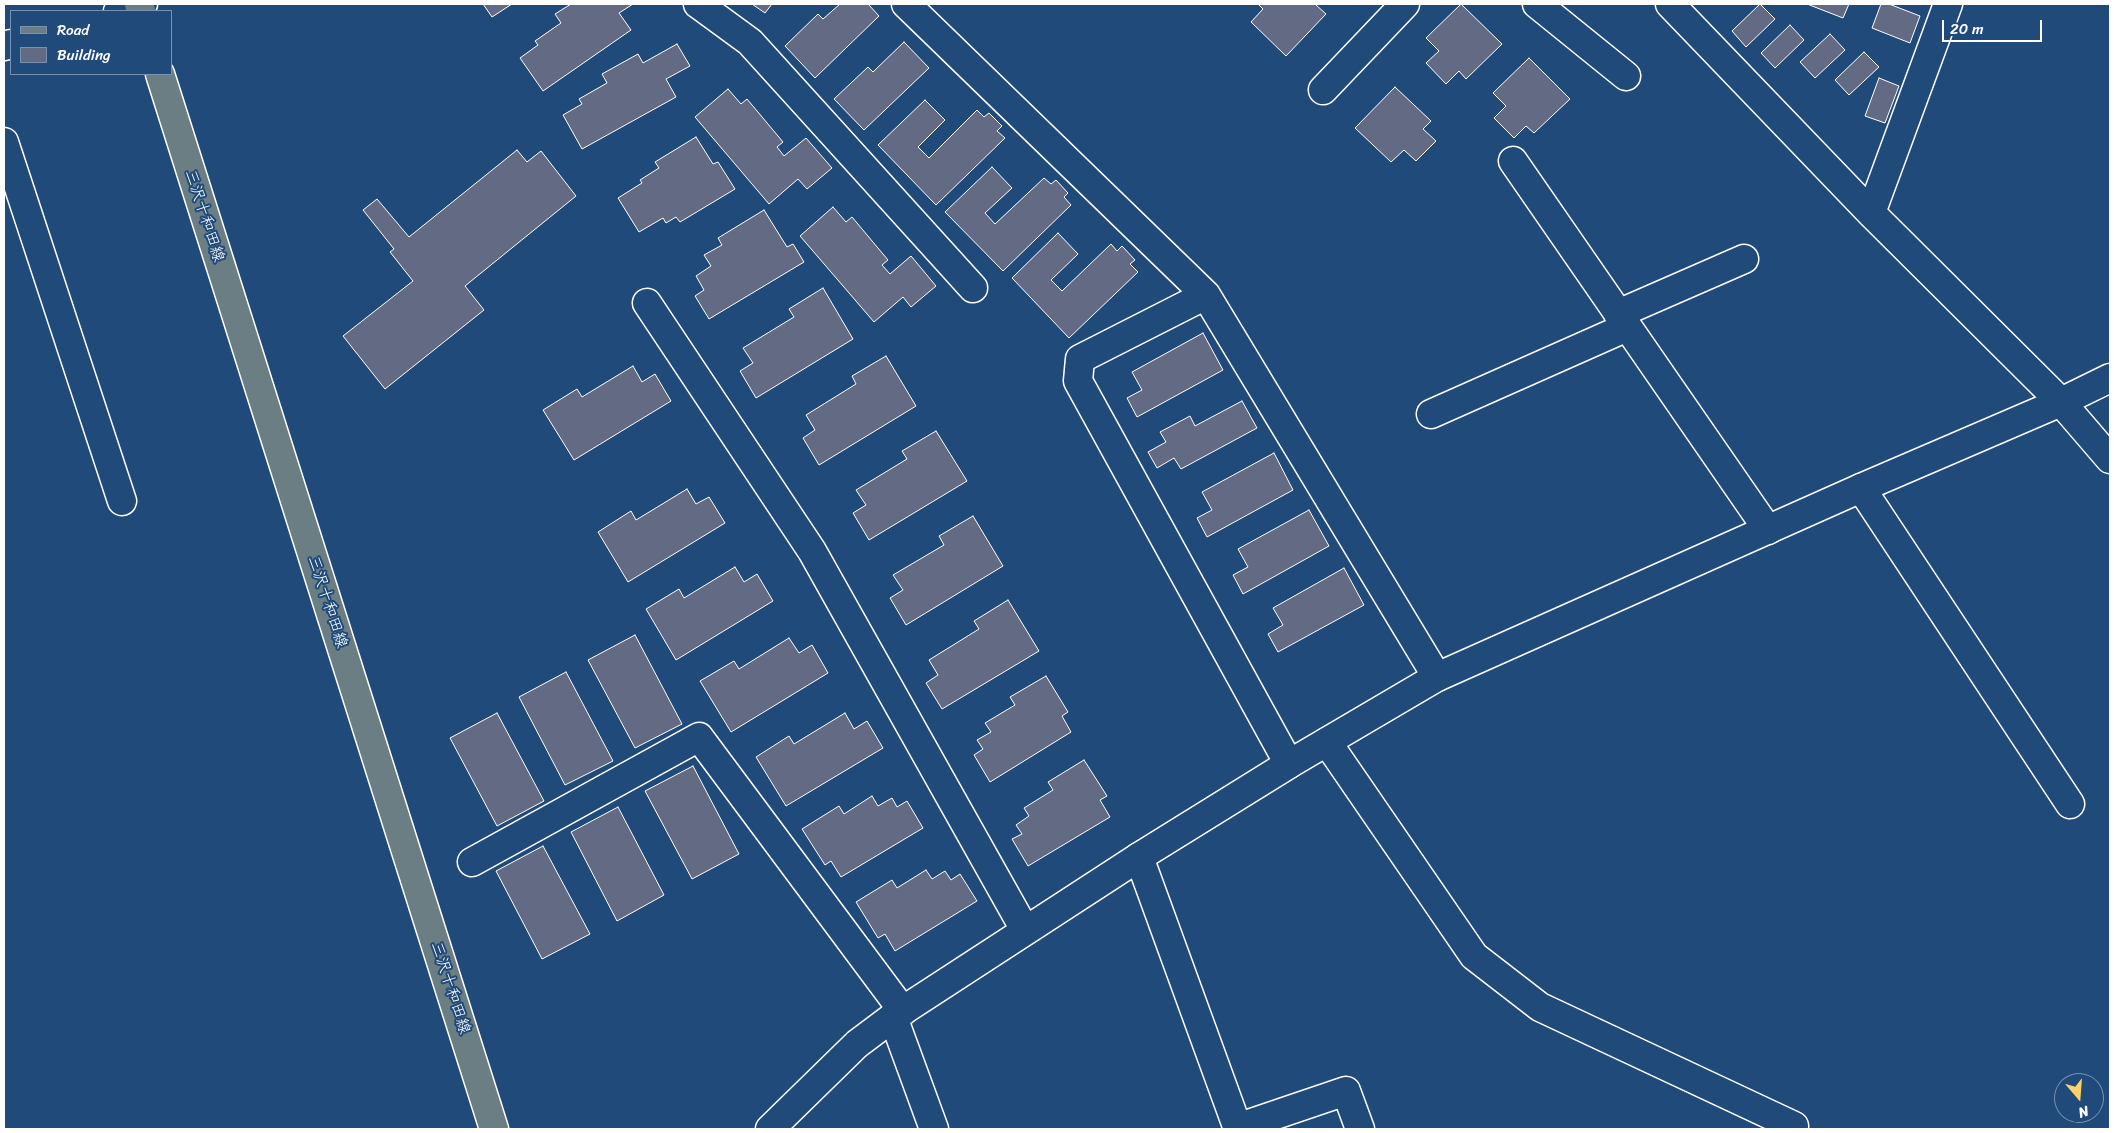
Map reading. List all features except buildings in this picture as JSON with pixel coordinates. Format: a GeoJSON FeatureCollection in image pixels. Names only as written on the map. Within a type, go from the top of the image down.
{"type":"FeatureCollection","features":[{"type":"Feature","properties":{"kind":"main road","name":"三沢十和田線"},"geometry":{"type":"LineString","coordinates":[[160,75],[494,1129]]}},
{"type":"Feature","properties":{"kind":"street"},"geometry":{"type":"LineString","coordinates":[[698,4],[750,42],[973,288]]}},
{"type":"Feature","properties":{"kind":"street"},"geometry":{"type":"LineString","coordinates":[[906,4],[1206,295],[1437,677]]}},
{"type":"Feature","properties":{"kind":"street"},"geometry":{"type":"LineString","coordinates":[[1323,90],[1405,4]]}},
{"type":"Feature","properties":{"kind":"street"},"geometry":{"type":"LineString","coordinates":[[1537,4],[1626,76]]}},
{"type":"Feature","properties":{"kind":"street"},"geometry":{"type":"LineString","coordinates":[[1670,4],[1870,213],[2061,402],[2110,458]]}},
{"type":"Feature","properties":{"kind":"street"},"geometry":{"type":"LineString","coordinates":[[1870,213],[1948,4]]}},
{"type":"Feature","properties":{"kind":"street"},"geometry":{"type":"LineString","coordinates":[[4,142],[122,501]]}},
{"type":"Feature","properties":{"kind":"street"},"geometry":{"type":"LineString","coordinates":[[1513,161],[1768,530]]}},
{"type":"Feature","properties":{"kind":"street"},"geometry":{"type":"LineString","coordinates":[[1431,414],[1623,321],[1744,259]]}},
{"type":"Feature","properties":{"kind":"street"},"geometry":{"type":"LineString","coordinates":[[1206,295],[1080,359],[1078,381],[1289,764]]}},
{"type":"Feature","properties":{"kind":"street"},"geometry":{"type":"LineString","coordinates":[[647,303],[812,551],[1025,930]]}},
{"type":"Feature","properties":{"kind":"street"},"geometry":{"type":"LineString","coordinates":[[770,1129],[857,1044],[898,1014],[1139,857],[1289,764],[1437,677],[1861,488],[2061,402],[2110,378]]}},
{"type":"Feature","properties":{"kind":"street"},"geometry":{"type":"LineString","coordinates":[[1861,488],[2070,804]]}},
{"type":"Feature","properties":{"kind":"street"},"geometry":{"type":"LineString","coordinates":[[472,862],[700,736],[898,1014],[934,1129]]}},
{"type":"Feature","properties":{"kind":"street"},"geometry":{"type":"LineString","coordinates":[[1327,742],[1474,956],[1540,1007],[1794,1126],[1792,1129]]}},
{"type":"Feature","properties":{"kind":"street"},"geometry":{"type":"LineString","coordinates":[[1139,857],[1238,1129],[1346,1091],[1360,1129]]}}]}
